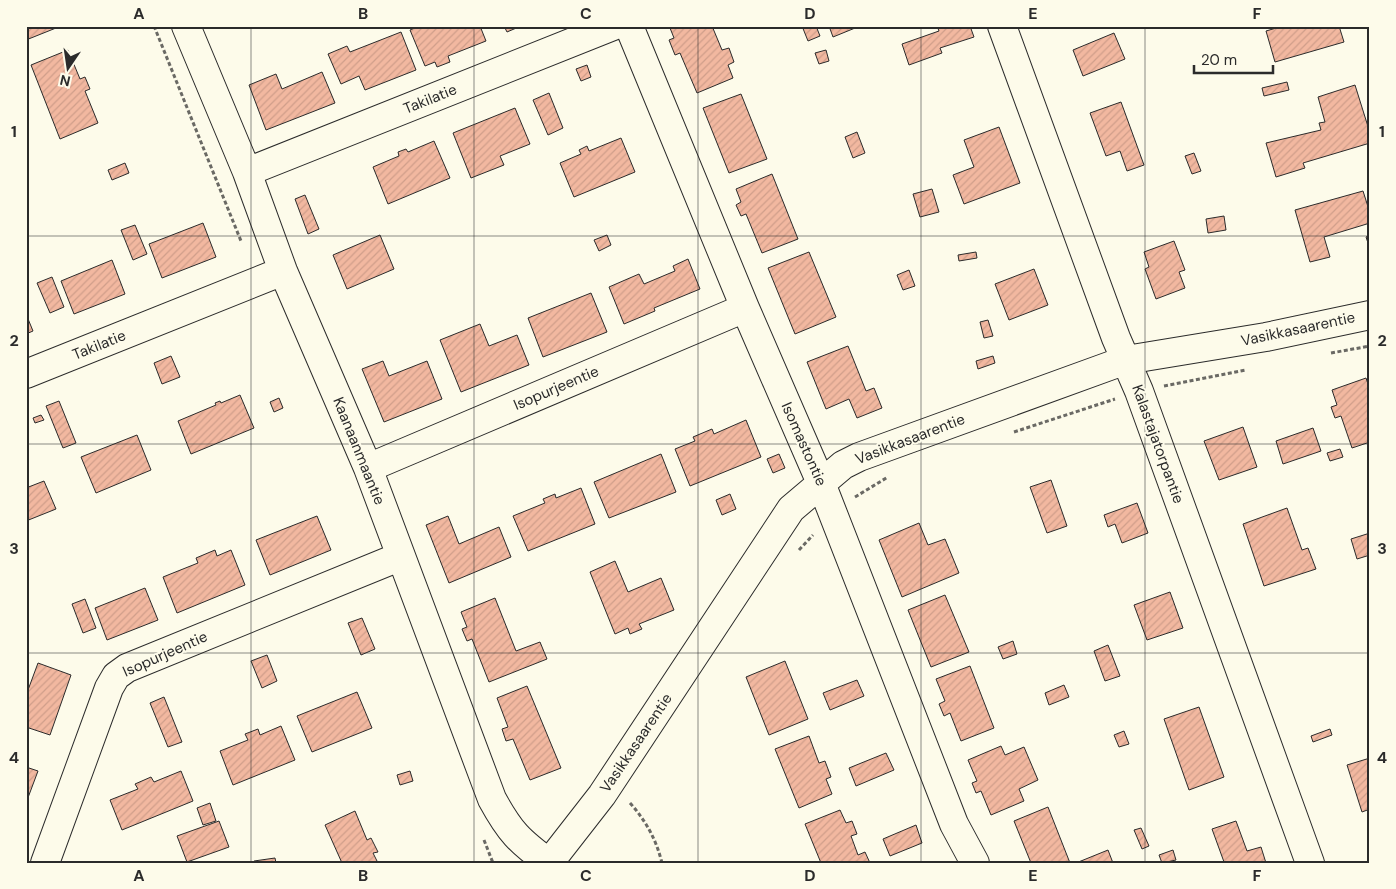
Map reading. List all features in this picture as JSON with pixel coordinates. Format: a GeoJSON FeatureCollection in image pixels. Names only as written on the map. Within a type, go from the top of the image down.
{"type":"FeatureCollection","features":[{"type":"Feature","properties":{"kind":"street","name":"Kaanaanmaantie"},"geometry":{"type":"LineString","coordinates":[[186,26],[247,172],[283,271],[368,468],[399,557],[492,799],[508,828],[549,863]]}},
{"type":"Feature","properties":{"kind":"street","name":"Takilatie"},"geometry":{"type":"LineString","coordinates":[[247,172],[613,26]]}},
{"type":"Feature","properties":{"kind":"street","name":"Isomastontie"},"geometry":{"type":"LineString","coordinates":[[629,26],[745,308],[822,483],[954,824],[975,863]]}},
{"type":"Feature","properties":{"kind":"street","name":"Kalastajatorpantie"},"geometry":{"type":"LineString","coordinates":[[1002,26],[1139,391],[1310,863]]}},
{"type":"Feature","properties":{"kind":"street","name":"Takilatie"},"geometry":{"type":"LineString","coordinates":[[26,374],[283,271]]}},
{"type":"Feature","properties":{"kind":"street","name":"Isopurjeentie"},"geometry":{"type":"LineString","coordinates":[[368,468],[745,308]]}},
{"type":"Feature","properties":{"kind":"street","name":"Vasikkasaarentie"},"geometry":{"type":"LineString","coordinates":[[549,863],[602,795],[791,509],[843,465],[859,457],[1126,360],[1266,337],[1370,315]]}},
{"type":"Feature","properties":{"kind":"street","name":"Isopurjeentie"},"geometry":{"type":"LineString","coordinates":[[45,863],[109,688],[116,676],[127,668],[399,557]]}},
{"type":"Feature","properties":{"kind":"path"},"geometry":{"type":"LineString","coordinates":[[154,26],[258,282]]}},
{"type":"Feature","properties":{"kind":"path"},"geometry":{"type":"LineString","coordinates":[[1322,355],[1370,346]]}},
{"type":"Feature","properties":{"kind":"path"},"geometry":{"type":"LineString","coordinates":[[1009,434],[1139,391],[1254,368]]}},
{"type":"Feature","properties":{"kind":"path"},"geometry":{"type":"LineString","coordinates":[[798,550],[834,514],[861,492],[892,475]]}},
{"type":"Feature","properties":{"kind":"path"},"geometry":{"type":"LineString","coordinates":[[623,809],[629,802],[645,820],[658,846],[662,863]]}},
{"type":"Feature","properties":{"kind":"path"},"geometry":{"type":"LineString","coordinates":[[482,835],[493,863]]}},
{"type":"Feature","properties":{"kind":"building"},"geometry":{"type":"Polygon","coordinates":[[[26,26],[55,26],[56,28],[26,40],[26,26]]]}},
{"type":"Feature","properties":{"kind":"building"},"geometry":{"type":"Polygon","coordinates":[[[419,26],[480,26],[486,41],[448,56],[450,62],[437,67],[435,62],[425,66],[410,30],[419,26]]]}},
{"type":"Feature","properties":{"kind":"building"},"geometry":{"type":"Polygon","coordinates":[[[504,26],[521,26],[507,32],[504,26]]]}},
{"type":"Feature","properties":{"kind":"building"},"geometry":{"type":"Polygon","coordinates":[[[674,26],[712,26],[722,50],[729,48],[734,62],[728,65],[733,78],[697,93],[680,53],[675,55],[669,40],[674,38],[670,28],[674,26]]]}},
{"type":"Feature","properties":{"kind":"building"},"geometry":{"type":"Polygon","coordinates":[[[802,26],[816,26],[820,36],[808,41],[802,26]]]}},
{"type":"Feature","properties":{"kind":"building"},"geometry":{"type":"Polygon","coordinates":[[[829,26],[860,26],[833,37],[829,26]]]}},
{"type":"Feature","properties":{"kind":"building"},"geometry":{"type":"Polygon","coordinates":[[[937,26],[970,26],[974,37],[940,48],[942,53],[909,65],[902,44],[939,31],[937,26]]]}},
{"type":"Feature","properties":{"kind":"building"},"geometry":{"type":"Polygon","coordinates":[[[1283,26],[1339,26],[1344,42],[1275,62],[1266,31],[1283,26]]]}},
{"type":"Feature","properties":{"kind":"building"},"geometry":{"type":"Polygon","coordinates":[[[401,32],[416,70],[365,90],[359,76],[341,84],[328,54],[347,46],[350,52],[401,32]]]}},
{"type":"Feature","properties":{"kind":"building"},"geometry":{"type":"Polygon","coordinates":[[[1114,33],[1125,59],[1083,76],[1073,50],[1114,33]]]}},
{"type":"Feature","properties":{"kind":"building"},"geometry":{"type":"Polygon","coordinates":[[[68,50],[80,79],[85,77],[90,89],[85,91],[98,123],[60,139],[31,65],[68,50]]]}},
{"type":"Feature","properties":{"kind":"building"},"geometry":{"type":"Polygon","coordinates":[[[826,50],[829,61],[819,64],[815,53],[826,50]]]}},
{"type":"Feature","properties":{"kind":"building"},"geometry":{"type":"Polygon","coordinates":[[[587,65],[591,77],[581,81],[576,69],[587,65]]]}},
{"type":"Feature","properties":{"kind":"building"},"geometry":{"type":"Polygon","coordinates":[[[322,72],[335,103],[266,130],[249,85],[276,74],[282,89],[322,72]]]}},
{"type":"Feature","properties":{"kind":"building"},"geometry":{"type":"Polygon","coordinates":[[[1287,82],[1289,90],[1264,96],[1262,88],[1287,82]]]}},
{"type":"Feature","properties":{"kind":"building"},"geometry":{"type":"Polygon","coordinates":[[[1355,85],[1370,133],[1370,143],[1303,163],[1305,168],[1276,177],[1266,143],[1321,130],[1319,123],[1325,122],[1318,97],[1355,85]]]}},
{"type":"Feature","properties":{"kind":"building"},"geometry":{"type":"Polygon","coordinates":[[[549,93],[563,128],[548,135],[533,100],[549,93]]]}},
{"type":"Feature","properties":{"kind":"building"},"geometry":{"type":"Polygon","coordinates":[[[741,94],[767,159],[729,173],[703,108],[741,94]]]}},
{"type":"Feature","properties":{"kind":"building"},"geometry":{"type":"Polygon","coordinates":[[[1121,102],[1144,165],[1127,171],[1120,151],[1106,156],[1090,113],[1121,102]]]}},
{"type":"Feature","properties":{"kind":"building"},"geometry":{"type":"Polygon","coordinates":[[[515,108],[530,144],[500,156],[504,165],[471,178],[453,133],[515,108]]]}},
{"type":"Feature","properties":{"kind":"building"},"geometry":{"type":"Polygon","coordinates":[[[999,127],[1020,183],[964,204],[953,175],[974,167],[964,140],[999,127]]]}},
{"type":"Feature","properties":{"kind":"building"},"geometry":{"type":"Polygon","coordinates":[[[857,132],[865,153],[853,158],[845,137],[857,132]]]}},
{"type":"Feature","properties":{"kind":"building"},"geometry":{"type":"Polygon","coordinates":[[[621,138],[635,172],[574,197],[560,163],[581,154],[579,150],[587,146],[589,151],[621,138]]]}},
{"type":"Feature","properties":{"kind":"building"},"geometry":{"type":"Polygon","coordinates":[[[434,141],[450,178],[388,204],[373,167],[399,156],[398,152],[406,149],[408,152],[434,141]]]}},
{"type":"Feature","properties":{"kind":"building"},"geometry":{"type":"Polygon","coordinates":[[[1194,153],[1201,171],[1192,174],[1185,156],[1194,153]]]}},
{"type":"Feature","properties":{"kind":"building"},"geometry":{"type":"Polygon","coordinates":[[[125,163],[129,173],[112,180],[108,170],[125,163]]]}},
{"type":"Feature","properties":{"kind":"building"},"geometry":{"type":"Polygon","coordinates":[[[772,174],[798,239],[762,253],[746,214],[741,216],[736,205],[741,202],[736,189],[772,174]]]}},
{"type":"Feature","properties":{"kind":"building"},"geometry":{"type":"Polygon","coordinates":[[[932,189],[939,212],[920,217],[913,194],[932,189]]]}},
{"type":"Feature","properties":{"kind":"building"},"geometry":{"type":"Polygon","coordinates":[[[1363,191],[1370,213],[1370,223],[1324,237],[1330,257],[1310,262],[1295,210],[1363,191]]]}},
{"type":"Feature","properties":{"kind":"building"},"geometry":{"type":"Polygon","coordinates":[[[305,195],[319,229],[308,234],[295,199],[305,195]]]}},
{"type":"Feature","properties":{"kind":"building"},"geometry":{"type":"Polygon","coordinates":[[[1224,216],[1226,230],[1208,233],[1206,219],[1224,216]]]}},
{"type":"Feature","properties":{"kind":"building"},"geometry":{"type":"Polygon","coordinates":[[[203,223],[216,257],[162,278],[149,244],[203,223]]]}},
{"type":"Feature","properties":{"kind":"building"},"geometry":{"type":"Polygon","coordinates":[[[135,225],[147,254],[133,260],[121,230],[135,225]]]}},
{"type":"Feature","properties":{"kind":"building"},"geometry":{"type":"Polygon","coordinates":[[[380,235],[394,269],[347,289],[333,255],[380,235]]]}},
{"type":"Feature","properties":{"kind":"building"},"geometry":{"type":"Polygon","coordinates":[[[607,235],[611,245],[599,251],[594,240],[607,235]]]}},
{"type":"Feature","properties":{"kind":"building"},"geometry":{"type":"Polygon","coordinates":[[[1370,235],[1370,246],[1369,246],[1366,237],[1370,235]]]}},
{"type":"Feature","properties":{"kind":"building"},"geometry":{"type":"Polygon","coordinates":[[[1174,241],[1185,270],[1179,272],[1185,288],[1156,299],[1145,269],[1149,267],[1144,252],[1174,241]]]}},
{"type":"Feature","properties":{"kind":"building"},"geometry":{"type":"Polygon","coordinates":[[[809,252],[836,317],[795,334],[768,268],[809,252]]]}},
{"type":"Feature","properties":{"kind":"building"},"geometry":{"type":"Polygon","coordinates":[[[976,252],[977,258],[959,261],[958,255],[976,252]]]}},
{"type":"Feature","properties":{"kind":"building"},"geometry":{"type":"Polygon","coordinates":[[[688,259],[700,289],[654,308],[655,311],[624,324],[609,287],[639,274],[644,284],[675,271],[673,266],[688,259]]]}},
{"type":"Feature","properties":{"kind":"building"},"geometry":{"type":"Polygon","coordinates":[[[112,260],[125,294],[74,314],[61,281],[112,260]]]}},
{"type":"Feature","properties":{"kind":"building"},"geometry":{"type":"Polygon","coordinates":[[[1034,269],[1048,305],[1009,320],[995,284],[1034,269]]]}},
{"type":"Feature","properties":{"kind":"building"},"geometry":{"type":"Polygon","coordinates":[[[909,270],[915,286],[903,290],[897,275],[909,270]]]}},
{"type":"Feature","properties":{"kind":"building"},"geometry":{"type":"Polygon","coordinates":[[[52,277],[64,307],[50,313],[37,283],[52,277]]]}},
{"type":"Feature","properties":{"kind":"building"},"geometry":{"type":"Polygon","coordinates":[[[591,293],[607,332],[543,357],[528,318],[591,293]]]}},
{"type":"Feature","properties":{"kind":"building"},"geometry":{"type":"Polygon","coordinates":[[[26,314],[33,331],[26,334],[26,314]]]}},
{"type":"Feature","properties":{"kind":"building"},"geometry":{"type":"Polygon","coordinates":[[[988,320],[993,336],[984,338],[980,322],[988,320]]]}},
{"type":"Feature","properties":{"kind":"building"},"geometry":{"type":"Polygon","coordinates":[[[480,324],[489,346],[517,335],[529,365],[461,392],[440,340],[480,324]]]}},
{"type":"Feature","properties":{"kind":"building"},"geometry":{"type":"Polygon","coordinates":[[[848,346],[866,391],[874,388],[882,408],[857,418],[849,399],[826,409],[807,362],[848,346]]]}},
{"type":"Feature","properties":{"kind":"building"},"geometry":{"type":"Polygon","coordinates":[[[171,356],[180,377],[162,384],[154,363],[171,356]]]}},
{"type":"Feature","properties":{"kind":"building"},"geometry":{"type":"Polygon","coordinates":[[[993,356],[995,363],[978,369],[976,361],[993,356]]]}},
{"type":"Feature","properties":{"kind":"building"},"geometry":{"type":"Polygon","coordinates":[[[383,361],[389,376],[427,361],[442,399],[384,422],[362,369],[383,361]]]}},
{"type":"Feature","properties":{"kind":"building"},"geometry":{"type":"Polygon","coordinates":[[[1366,378],[1370,390],[1370,442],[1352,448],[1341,416],[1335,418],[1331,407],[1337,405],[1332,390],[1366,378]]]}},
{"type":"Feature","properties":{"kind":"building"},"geometry":{"type":"Polygon","coordinates":[[[240,395],[254,428],[191,454],[178,421],[216,405],[215,403],[220,401],[221,403],[240,395]]]}},
{"type":"Feature","properties":{"kind":"building"},"geometry":{"type":"Polygon","coordinates":[[[279,398],[283,408],[274,412],[270,402],[279,398]]]}},
{"type":"Feature","properties":{"kind":"building"},"geometry":{"type":"Polygon","coordinates":[[[59,401],[76,443],[63,448],[46,406],[59,401]]]}},
{"type":"Feature","properties":{"kind":"building"},"geometry":{"type":"Polygon","coordinates":[[[41,415],[44,420],[35,423],[33,418],[41,415]]]}},
{"type":"Feature","properties":{"kind":"building"},"geometry":{"type":"Polygon","coordinates":[[[746,420],[761,457],[690,486],[675,449],[695,441],[693,437],[712,429],[714,434],[746,420]]]}},
{"type":"Feature","properties":{"kind":"building"},"geometry":{"type":"Polygon","coordinates":[[[1243,427],[1257,467],[1219,480],[1204,441],[1243,427]]]}},
{"type":"Feature","properties":{"kind":"building"},"geometry":{"type":"Polygon","coordinates":[[[1313,428],[1321,451],[1283,464],[1276,441],[1313,428]]]}},
{"type":"Feature","properties":{"kind":"building"},"geometry":{"type":"Polygon","coordinates":[[[137,435],[151,470],[96,493],[81,457],[137,435]]]}},
{"type":"Feature","properties":{"kind":"building"},"geometry":{"type":"Polygon","coordinates":[[[1340,449],[1343,457],[1330,461],[1327,453],[1340,449]]]}},
{"type":"Feature","properties":{"kind":"building"},"geometry":{"type":"Polygon","coordinates":[[[661,454],[676,492],[609,518],[594,482],[661,454]]]}},
{"type":"Feature","properties":{"kind":"building"},"geometry":{"type":"Polygon","coordinates":[[[779,454],[785,468],[773,473],[767,459],[779,454]]]}},
{"type":"Feature","properties":{"kind":"building"},"geometry":{"type":"Polygon","coordinates":[[[1051,480],[1067,526],[1047,533],[1030,487],[1051,480]]]}},
{"type":"Feature","properties":{"kind":"building"},"geometry":{"type":"Polygon","coordinates":[[[44,481],[56,509],[26,521],[26,488],[44,481]]]}},
{"type":"Feature","properties":{"kind":"building"},"geometry":{"type":"Polygon","coordinates":[[[581,488],[595,524],[528,551],[513,516],[545,503],[543,499],[555,494],[556,498],[581,488]]]}},
{"type":"Feature","properties":{"kind":"building"},"geometry":{"type":"Polygon","coordinates":[[[730,494],[736,509],[722,515],[716,500],[730,494]]]}},
{"type":"Feature","properties":{"kind":"building"},"geometry":{"type":"Polygon","coordinates":[[[1137,503],[1148,533],[1122,543],[1115,524],[1108,527],[1104,515],[1137,503]]]}},
{"type":"Feature","properties":{"kind":"building"},"geometry":{"type":"Polygon","coordinates":[[[1287,508],[1302,550],[1308,548],[1316,569],[1264,586],[1243,524],[1287,508]]]}},
{"type":"Feature","properties":{"kind":"building"},"geometry":{"type":"Polygon","coordinates":[[[317,516],[331,550],[270,575],[256,540],[317,516]]]}},
{"type":"Feature","properties":{"kind":"building"},"geometry":{"type":"Polygon","coordinates":[[[448,516],[459,544],[499,527],[511,557],[449,583],[426,525],[448,516]]]}},
{"type":"Feature","properties":{"kind":"building"},"geometry":{"type":"Polygon","coordinates":[[[919,523],[928,545],[945,539],[959,573],[902,597],[879,540],[919,523]]]}},
{"type":"Feature","properties":{"kind":"building"},"geometry":{"type":"Polygon","coordinates":[[[1370,533],[1370,555],[1357,559],[1351,539],[1370,533]]]}},
{"type":"Feature","properties":{"kind":"building"},"geometry":{"type":"Polygon","coordinates":[[[215,550],[217,556],[231,550],[245,585],[177,613],[163,577],[198,563],[196,558],[215,550]]]}},
{"type":"Feature","properties":{"kind":"building"},"geometry":{"type":"Polygon","coordinates":[[[615,561],[628,592],[661,578],[674,610],[639,624],[642,629],[630,634],[628,628],[615,634],[590,572],[615,561]]]}},
{"type":"Feature","properties":{"kind":"building"},"geometry":{"type":"Polygon","coordinates":[[[145,588],[158,620],[107,640],[95,608],[145,588]]]}},
{"type":"Feature","properties":{"kind":"building"},"geometry":{"type":"Polygon","coordinates":[[[1170,592],[1183,628],[1147,640],[1134,605],[1170,592]]]}},
{"type":"Feature","properties":{"kind":"building"},"geometry":{"type":"Polygon","coordinates":[[[945,595],[969,652],[931,667],[908,610],[945,595]]]}},
{"type":"Feature","properties":{"kind":"building"},"geometry":{"type":"Polygon","coordinates":[[[495,598],[516,651],[540,642],[547,659],[489,682],[472,639],[467,641],[462,629],[467,627],[461,612],[495,598]]]}},
{"type":"Feature","properties":{"kind":"building"},"geometry":{"type":"Polygon","coordinates":[[[85,599],[96,628],[83,633],[72,604],[85,599]]]}},
{"type":"Feature","properties":{"kind":"building"},"geometry":{"type":"Polygon","coordinates":[[[362,618],[375,649],[361,655],[348,623],[362,618]]]}},
{"type":"Feature","properties":{"kind":"building"},"geometry":{"type":"Polygon","coordinates":[[[1013,641],[1017,654],[1003,659],[998,647],[1013,641]]]}},
{"type":"Feature","properties":{"kind":"building"},"geometry":{"type":"Polygon","coordinates":[[[1108,645],[1120,676],[1105,681],[1094,651],[1108,645]]]}},
{"type":"Feature","properties":{"kind":"building"},"geometry":{"type":"Polygon","coordinates":[[[267,655],[277,681],[262,688],[251,661],[267,655]]]}},
{"type":"Feature","properties":{"kind":"building"},"geometry":{"type":"Polygon","coordinates":[[[785,661],[808,719],[769,735],[746,677],[785,661]]]}},
{"type":"Feature","properties":{"kind":"building"},"geometry":{"type":"Polygon","coordinates":[[[38,663],[71,675],[50,735],[26,727],[26,690],[28,690],[38,663]]]}},
{"type":"Feature","properties":{"kind":"building"},"geometry":{"type":"Polygon","coordinates":[[[970,666],[994,728],[961,741],[950,713],[944,716],[939,704],[945,701],[936,679],[970,666]]]}},
{"type":"Feature","properties":{"kind":"building"},"geometry":{"type":"Polygon","coordinates":[[[857,680],[864,696],[830,710],[823,693],[857,680]]]}},
{"type":"Feature","properties":{"kind":"building"},"geometry":{"type":"Polygon","coordinates":[[[1064,685],[1069,697],[1049,705],[1045,693],[1064,685]]]}},
{"type":"Feature","properties":{"kind":"building"},"geometry":{"type":"Polygon","coordinates":[[[527,686],[561,768],[530,780],[513,739],[506,741],[502,729],[508,727],[497,698],[527,686]]]}},
{"type":"Feature","properties":{"kind":"building"},"geometry":{"type":"Polygon","coordinates":[[[357,692],[372,728],[312,752],[297,716],[357,692]]]}},
{"type":"Feature","properties":{"kind":"building"},"geometry":{"type":"Polygon","coordinates":[[[164,697],[182,742],[168,747],[150,703],[164,697]]]}},
{"type":"Feature","properties":{"kind":"building"},"geometry":{"type":"Polygon","coordinates":[[[1199,707],[1224,777],[1189,790],[1164,719],[1199,707]]]}},
{"type":"Feature","properties":{"kind":"building"},"geometry":{"type":"Polygon","coordinates":[[[281,726],[295,760],[233,785],[220,751],[248,740],[245,734],[258,729],[260,735],[281,726]]]}},
{"type":"Feature","properties":{"kind":"building"},"geometry":{"type":"Polygon","coordinates":[[[1330,729],[1332,735],[1313,742],[1311,736],[1330,729]]]}},
{"type":"Feature","properties":{"kind":"building"},"geometry":{"type":"Polygon","coordinates":[[[1124,731],[1129,744],[1119,747],[1114,735],[1124,731]]]}},
{"type":"Feature","properties":{"kind":"building"},"geometry":{"type":"Polygon","coordinates":[[[809,736],[819,763],[825,761],[831,777],[826,779],[832,794],[799,808],[775,749],[809,736]]]}},
{"type":"Feature","properties":{"kind":"building"},"geometry":{"type":"Polygon","coordinates":[[[1001,746],[1005,755],[1024,747],[1038,780],[1019,789],[1024,801],[991,815],[981,791],[976,793],[972,783],[977,781],[968,760],[1001,746]]]}},
{"type":"Feature","properties":{"kind":"building"},"geometry":{"type":"Polygon","coordinates":[[[886,753],[894,770],[856,786],[849,768],[886,753]]]}},
{"type":"Feature","properties":{"kind":"building"},"geometry":{"type":"Polygon","coordinates":[[[1370,758],[1370,809],[1362,812],[1347,765],[1370,758]]]}},
{"type":"Feature","properties":{"kind":"building"},"geometry":{"type":"Polygon","coordinates":[[[26,767],[38,771],[26,803],[26,767]]]}},
{"type":"Feature","properties":{"kind":"building"},"geometry":{"type":"Polygon","coordinates":[[[181,771],[193,801],[122,830],[110,800],[138,789],[135,784],[151,777],[154,782],[181,771]]]}},
{"type":"Feature","properties":{"kind":"building"},"geometry":{"type":"Polygon","coordinates":[[[410,771],[413,781],[400,785],[397,775],[410,771]]]}},
{"type":"Feature","properties":{"kind":"building"},"geometry":{"type":"Polygon","coordinates":[[[210,803],[216,821],[203,825],[197,808],[210,803]]]}},
{"type":"Feature","properties":{"kind":"building"},"geometry":{"type":"Polygon","coordinates":[[[1048,807],[1070,863],[1031,863],[1014,821],[1048,807]]]}},
{"type":"Feature","properties":{"kind":"building"},"geometry":{"type":"Polygon","coordinates":[[[840,810],[846,823],[852,821],[857,834],[851,836],[858,855],[865,852],[870,863],[821,863],[805,824],[840,810]]]}},
{"type":"Feature","properties":{"kind":"building"},"geometry":{"type":"Polygon","coordinates":[[[355,811],[367,840],[371,838],[378,852],[373,853],[378,863],[342,863],[325,825],[355,811]]]}},
{"type":"Feature","properties":{"kind":"building"},"geometry":{"type":"Polygon","coordinates":[[[219,821],[229,847],[187,862],[177,836],[219,821]]]}},
{"type":"Feature","properties":{"kind":"building"},"geometry":{"type":"Polygon","coordinates":[[[1236,821],[1247,851],[1261,847],[1266,863],[1224,862],[1212,829],[1236,821]]]}},
{"type":"Feature","properties":{"kind":"building"},"geometry":{"type":"Polygon","coordinates":[[[916,825],[922,843],[890,856],[883,839],[916,825]]]}},
{"type":"Feature","properties":{"kind":"building"},"geometry":{"type":"Polygon","coordinates":[[[1141,828],[1149,846],[1142,849],[1134,830],[1141,828]]]}},
{"type":"Feature","properties":{"kind":"building"},"geometry":{"type":"Polygon","coordinates":[[[1108,850],[1113,863],[1076,863],[1108,850]]]}},
{"type":"Feature","properties":{"kind":"building"},"geometry":{"type":"Polygon","coordinates":[[[1173,850],[1176,860],[1162,863],[1159,855],[1173,850]]]}},
{"type":"Feature","properties":{"kind":"building"},"geometry":{"type":"Polygon","coordinates":[[[275,858],[276,863],[254,863],[254,861],[275,858]]]}}]}
